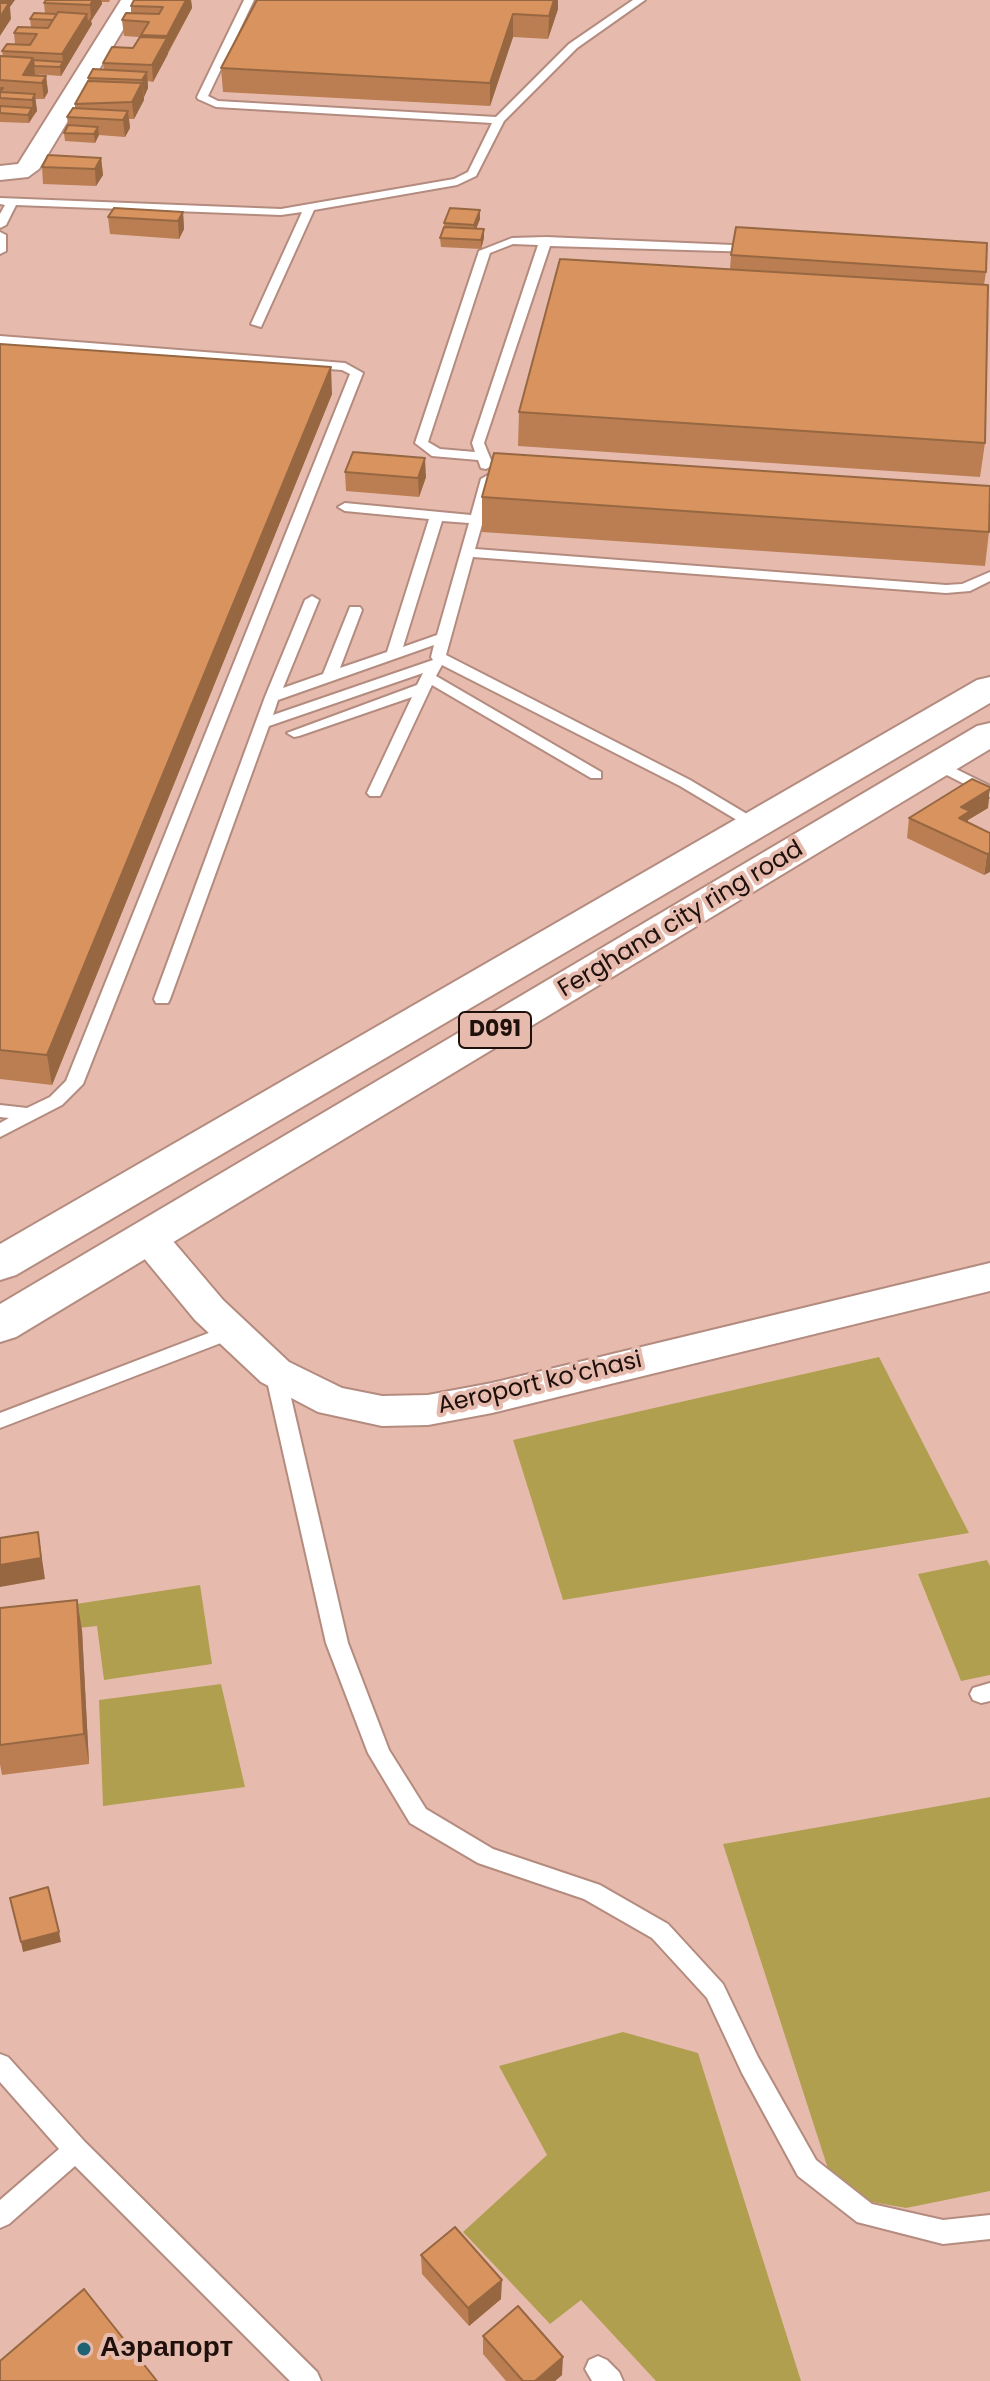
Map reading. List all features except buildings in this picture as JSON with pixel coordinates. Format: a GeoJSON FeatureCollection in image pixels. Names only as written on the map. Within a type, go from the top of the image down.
{"type":"FeatureCollection","features":[{"type":"Feature","properties":{"kind":"highway","name":"Ferghana city ring road"},"geometry":{"type":"LineString","coordinates":[[0,1264],[990,688]]}},
{"type":"Feature","properties":{"kind":"highway","name":"Ferghana city ring road"},"geometry":{"type":"LineString","coordinates":[[0,1325],[990,734]]}},
{"type":"Feature","properties":{"kind":"street"},"geometry":{"type":"LineString","coordinates":[[0,173],[27,169],[131,0]]}},
{"type":"Feature","properties":{"kind":"street","name":"Aeroport koʻchasi"},"geometry":{"type":"LineString","coordinates":[[147,1236],[209,1310],[275,1372],[333,1401],[382,1411],[428,1410],[990,1277]]}},
{"type":"Feature","properties":{"kind":"lane"},"geometry":{"type":"LineString","coordinates":[[249,0],[202,97],[216,104],[499,120]]}},
{"type":"Feature","properties":{"kind":"lane"},"geometry":{"type":"LineString","coordinates":[[0,225],[6,202],[237,212],[309,208],[457,182],[472,174],[499,120],[573,46],[640,0]]}},
{"type":"Feature","properties":{"kind":"lane"},"geometry":{"type":"LineString","coordinates":[[257,324],[309,208]]}},
{"type":"Feature","properties":{"kind":"lane"},"geometry":{"type":"LineString","coordinates":[[0,235],[0,251]]}},
{"type":"Feature","properties":{"kind":"lane"},"geometry":{"type":"LineString","coordinates":[[375,793],[444,637],[489,473],[478,443],[546,240]]}},
{"type":"Feature","properties":{"kind":"lane"},"geometry":{"type":"LineString","coordinates":[[483,456],[437,453],[421,443],[485,251],[512,241],[546,240],[764,250]]}},
{"type":"Feature","properties":{"kind":"lane"},"geometry":{"type":"LineString","coordinates":[[0,340],[345,367],[357,373],[74,1084],[56,1101],[0,1131]]}},
{"type":"Feature","properties":{"kind":"lane"},"geometry":{"type":"LineString","coordinates":[[489,473],[505,475]]}},
{"type":"Feature","properties":{"kind":"lane"},"geometry":{"type":"LineString","coordinates":[[345,507],[476,520]]}},
{"type":"Feature","properties":{"kind":"lane"},"geometry":{"type":"LineString","coordinates":[[393,655],[437,516]]}},
{"type":"Feature","properties":{"kind":"lane"},"geometry":{"type":"LineString","coordinates":[[467,552],[946,589],[965,588],[990,576]]}},
{"type":"Feature","properties":{"kind":"lane"},"geometry":{"type":"LineString","coordinates":[[162,999],[272,697],[312,600]]}},
{"type":"Feature","properties":{"kind":"lane"},"geometry":{"type":"LineString","coordinates":[[329,678],[355,610]]}},
{"type":"Feature","properties":{"kind":"lane"},"geometry":{"type":"LineString","coordinates":[[272,697],[444,637]]}},
{"type":"Feature","properties":{"kind":"lane"},"geometry":{"type":"LineString","coordinates":[[294,733],[431,672]]}},
{"type":"Feature","properties":{"kind":"lane"},"geometry":{"type":"LineString","coordinates":[[431,672],[596,775]]}},
{"type":"Feature","properties":{"kind":"lane"},"geometry":{"type":"LineString","coordinates":[[263,723],[431,672],[685,783],[757,826]]}},
{"type":"Feature","properties":{"kind":"lane"},"geometry":{"type":"LineString","coordinates":[[938,765],[990,792]]}},
{"type":"Feature","properties":{"kind":"lane"},"geometry":{"type":"LineString","coordinates":[[0,1111],[29,1114]]}},
{"type":"Feature","properties":{"kind":"lane"},"geometry":{"type":"LineString","coordinates":[[0,1421],[232,1331]]}},
{"type":"Feature","properties":{"kind":"lane"},"geometry":{"type":"LineString","coordinates":[[275,1372],[337,1643],[379,1753],[418,1816],[486,1856],[592,1892],[660,1931],[715,1991],[750,2065],[807,2168],[866,2214],[943,2232],[990,2227]]}},
{"type":"Feature","properties":{"kind":"lane"},"geometry":{"type":"LineString","coordinates":[[0,2065],[76,2150],[308,2381]]}},
{"type":"Feature","properties":{"kind":"lane"},"geometry":{"type":"LineString","coordinates":[[0,2216],[76,2150]]}},
{"type":"Feature","properties":{"kind":"shaded area"},"geometry":{"type":"Polygon","coordinates":[[[879,1357],[969,1533],[563,1600],[513,1440],[879,1357]]]}},
{"type":"Feature","properties":{"kind":"shaded area"},"geometry":{"type":"Polygon","coordinates":[[[987,1560],[990,1566],[990,1675],[961,1681],[918,1574],[987,1560]]]}},
{"type":"Feature","properties":{"kind":"shaded area"},"geometry":{"type":"Polygon","coordinates":[[[200,1585],[212,1664],[104,1680],[97,1626],[78,1628],[76,1604],[200,1585]]]}},
{"type":"Feature","properties":{"kind":"shaded area"},"geometry":{"type":"Polygon","coordinates":[[[221,1684],[245,1787],[103,1806],[99,1700],[221,1684]]]}},
{"type":"Feature","properties":{"kind":"shaded area"},"geometry":{"type":"Polygon","coordinates":[[[990,1797],[990,2191],[906,2208],[867,2201],[831,2178],[723,1844],[990,1797]]]}},
{"type":"Feature","properties":{"kind":"shaded area"},"geometry":{"type":"Polygon","coordinates":[[[623,2032],[698,2053],[801,2381],[656,2381],[581,2300],[550,2324],[463,2232],[547,2155],[499,2066],[623,2032]]]}},
{"type":"Feature","properties":{"kind":"place","name":"Аэрапорт"},"geometry":{"type":"Point","coordinates":[84,2349]}}]}
